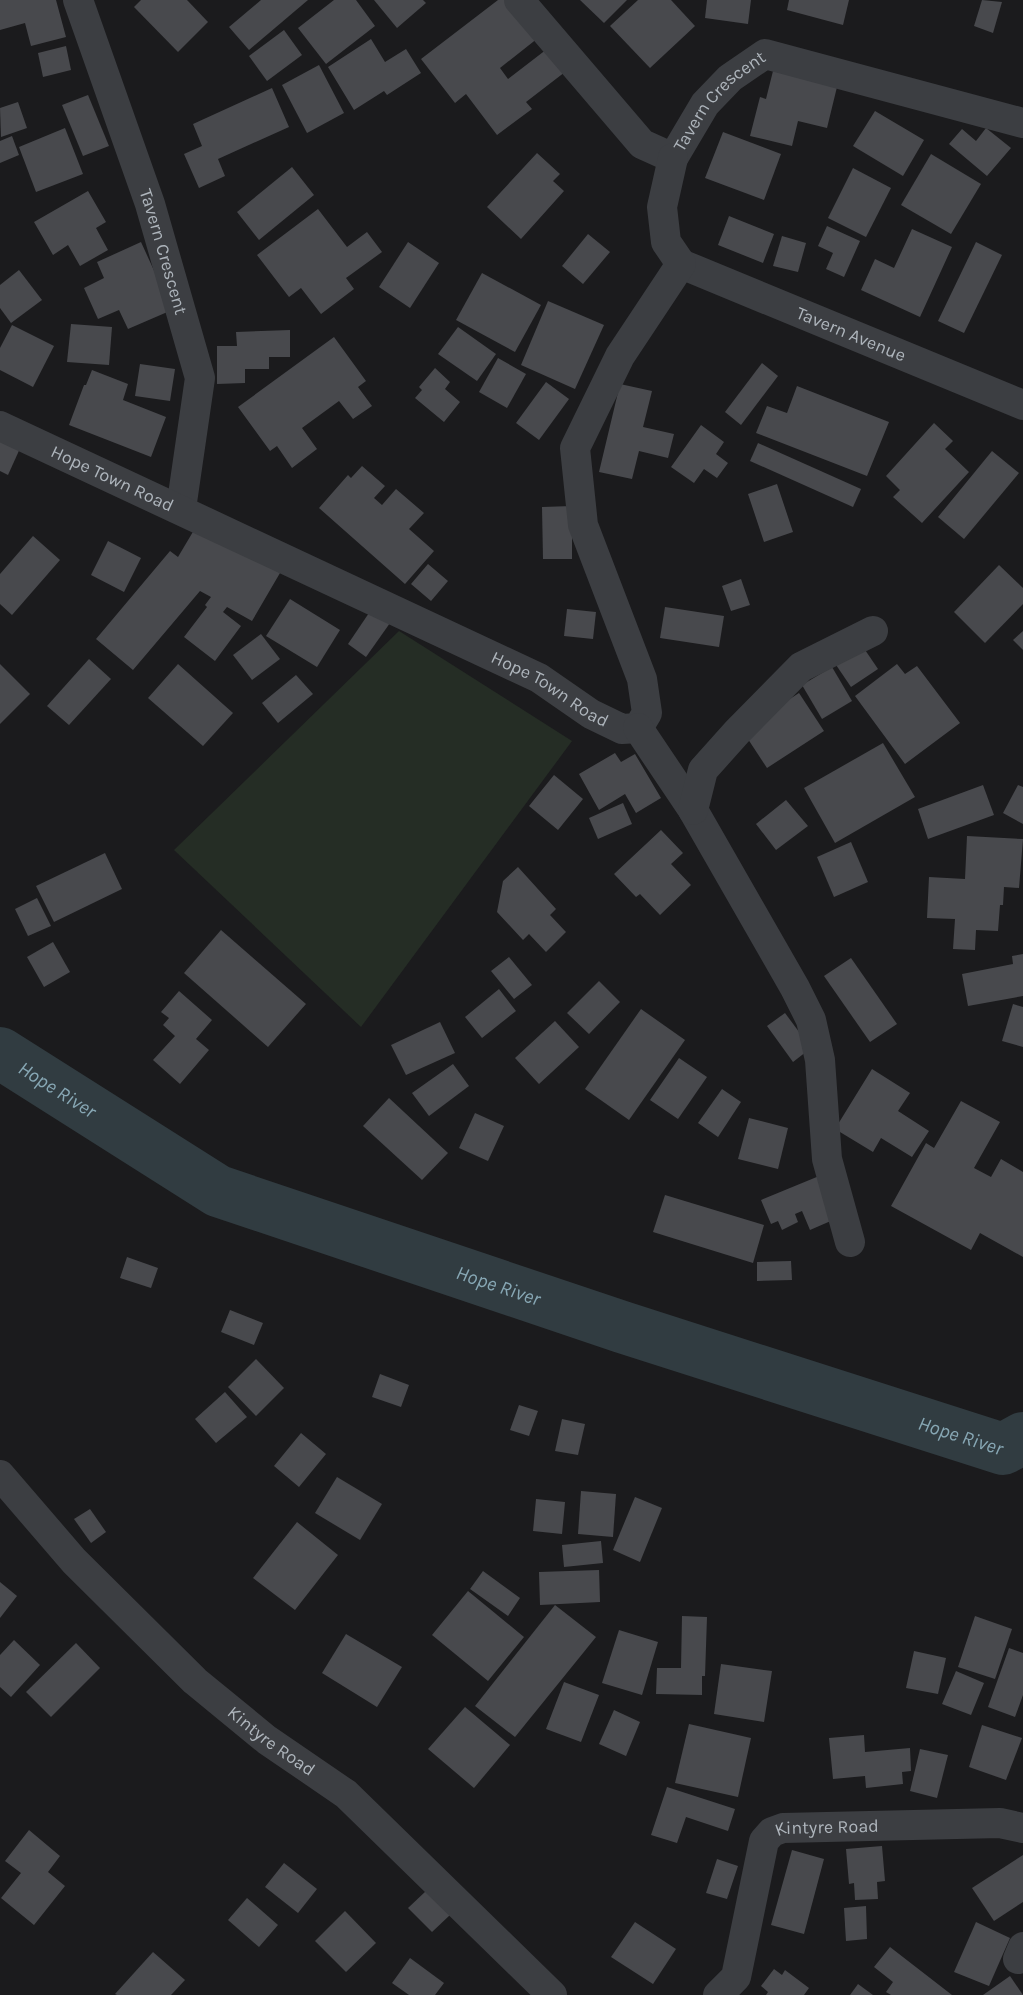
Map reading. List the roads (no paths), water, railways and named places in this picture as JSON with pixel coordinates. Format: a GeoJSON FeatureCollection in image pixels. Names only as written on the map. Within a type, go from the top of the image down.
{"type":"FeatureCollection","features":[{"type":"Feature","properties":{"kind":"street","name":"Tavern Crescent"},"geometry":{"type":"LineString","coordinates":[[78,0],[150,204],[200,378],[181,509]]}},
{"type":"Feature","properties":{"kind":"street","name":"Tavern Crescent"},"geometry":{"type":"LineString","coordinates":[[519,0],[642,144],[673,158],[705,104],[730,78],[765,54],[1023,123]]}},
{"type":"Feature","properties":{"kind":"street"},"geometry":{"type":"LineString","coordinates":[[673,158],[662,207],[666,242],[681,264],[620,356],[575,448],[583,525],[642,679],[647,713],[638,728],[693,810],[811,1020],[820,1060],[827,1159],[850,1242]]}},
{"type":"Feature","properties":{"kind":"street","name":"Tavern Avenue"},"geometry":{"type":"LineString","coordinates":[[681,264],[1023,405]]}},
{"type":"Feature","properties":{"kind":"street","name":"Hope Town Road"},"geometry":{"type":"LineString","coordinates":[[0,426],[539,678],[591,714],[622,729],[638,728]]}},
{"type":"Feature","properties":{"kind":"street"},"geometry":{"type":"LineString","coordinates":[[693,810],[703,770],[801,667],[873,631]]}},
{"type":"Feature","properties":{"kind":"street","name":"Kintyre Road"},"geometry":{"type":"LineString","coordinates":[[0,1475],[74,1561],[195,1681],[267,1740],[346,1794],[552,1995]]}},
{"type":"Feature","properties":{"kind":"street","name":"Kintyre Road"},"geometry":{"type":"LineString","coordinates":[[718,1995],[736,1977],[764,1841],[772,1832],[783,1828],[999,1823],[1023,1828]]}},
{"type":"Feature","properties":{"kind":"waterway","name":"Hope River"},"geometry":{"type":"LineString","coordinates":[[0,1053],[218,1191],[622,1327],[1003,1449],[1023,1438]]}}]}
